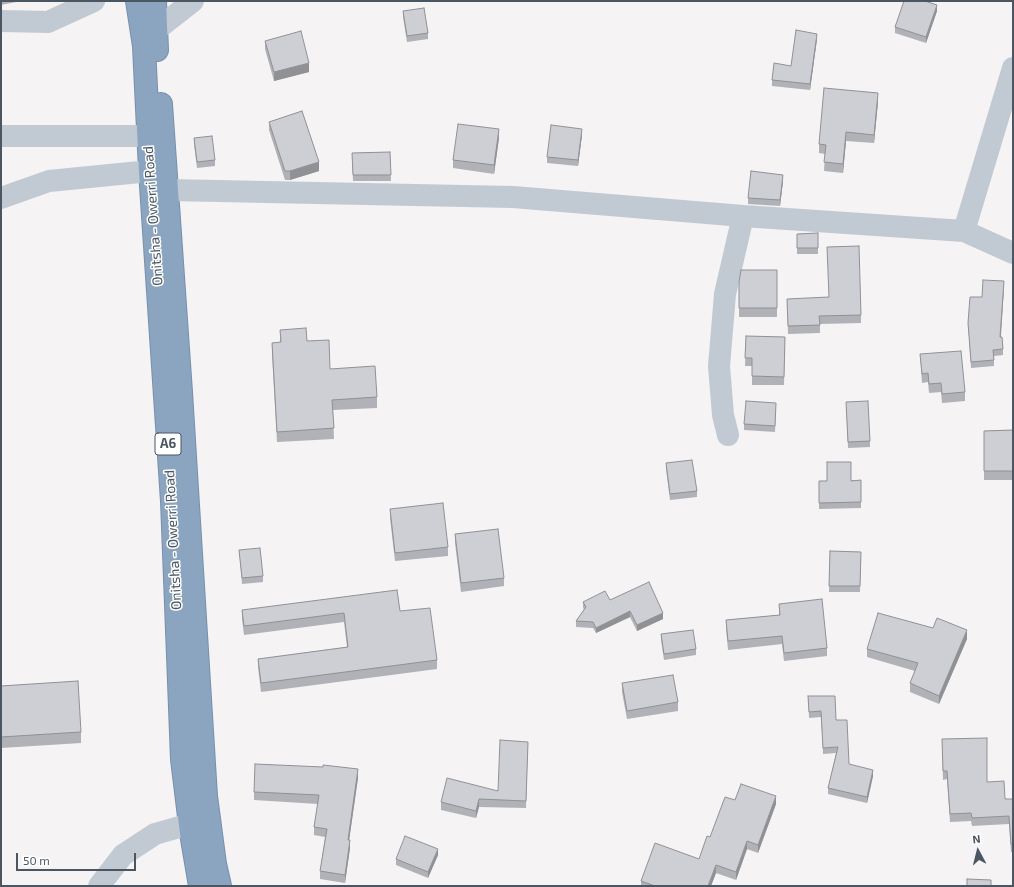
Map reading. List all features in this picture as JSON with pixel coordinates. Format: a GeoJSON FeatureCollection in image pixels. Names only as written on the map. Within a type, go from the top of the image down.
{"type":"FeatureCollection","features":[{"type":"Feature","properties":{"kind":"highway","name":"Onitsha - Owerri Road"},"geometry":{"type":"LineString","coordinates":[[137,1],[144,46],[150,171],[172,501],[182,759],[190,824],[200,886]]}},
{"type":"Feature","properties":{"kind":"highway","name":"Onitsha - Owerri Road"},"geometry":{"type":"LineString","coordinates":[[155,1],[206,796],[215,864],[220,886]]}},
{"type":"Feature","properties":{"kind":"street"},"geometry":{"type":"LineString","coordinates":[[1,21],[48,22],[94,1]]}},
{"type":"Feature","properties":{"kind":"street"},"geometry":{"type":"LineString","coordinates":[[156,30],[193,1]]}},
{"type":"Feature","properties":{"kind":"street"},"geometry":{"type":"LineString","coordinates":[[964,231],[1013,68]]}},
{"type":"Feature","properties":{"kind":"street"},"geometry":{"type":"LineString","coordinates":[[1,136],[148,136]]}},
{"type":"Feature","properties":{"kind":"street"},"geometry":{"type":"LineString","coordinates":[[1,198],[49,181],[150,171]]}},
{"type":"Feature","properties":{"kind":"street"},"geometry":{"type":"LineString","coordinates":[[168,190],[513,197],[743,216],[964,231],[1013,253]]}},
{"type":"Feature","properties":{"kind":"street"},"geometry":{"type":"LineString","coordinates":[[728,435],[723,415],[719,366],[725,294],[743,216]]}},
{"type":"Feature","properties":{"kind":"street"},"geometry":{"type":"LineString","coordinates":[[99,886],[123,855],[155,834],[190,824]]}},
{"type":"Feature","properties":{"kind":"building"},"geometry":{"type":"Polygon","coordinates":[[[904,1],[925,1],[937,5],[926,37],[895,27],[904,1]]]}},
{"type":"Feature","properties":{"kind":"building"},"geometry":{"type":"Polygon","coordinates":[[[424,8],[428,33],[407,36],[403,11],[424,8]]]}},
{"type":"Feature","properties":{"kind":"building"},"geometry":{"type":"Polygon","coordinates":[[[796,30],[817,34],[810,84],[772,80],[774,63],[791,66],[796,30]]]}},
{"type":"Feature","properties":{"kind":"building"},"geometry":{"type":"Polygon","coordinates":[[[301,31],[309,63],[274,72],[265,41],[301,31]]]}},
{"type":"Feature","properties":{"kind":"building"},"geometry":{"type":"Polygon","coordinates":[[[824,88],[878,93],[874,135],[846,132],[843,164],[824,162],[826,145],[819,144],[824,88]]]}},
{"type":"Feature","properties":{"kind":"building"},"geometry":{"type":"Polygon","coordinates":[[[302,111],[319,162],[290,171],[285,171],[269,122],[302,111]]]}},
{"type":"Feature","properties":{"kind":"building"},"geometry":{"type":"Polygon","coordinates":[[[458,124],[499,129],[494,165],[453,160],[458,124]]]}},
{"type":"Feature","properties":{"kind":"building"},"geometry":{"type":"Polygon","coordinates":[[[551,125],[582,129],[578,160],[547,157],[551,125]]]}},
{"type":"Feature","properties":{"kind":"building"},"geometry":{"type":"Polygon","coordinates":[[[212,136],[215,160],[197,162],[194,138],[212,136]]]}},
{"type":"Feature","properties":{"kind":"building"},"geometry":{"type":"Polygon","coordinates":[[[390,152],[391,175],[353,175],[352,153],[390,152]]]}},
{"type":"Feature","properties":{"kind":"building"},"geometry":{"type":"Polygon","coordinates":[[[751,171],[783,175],[780,200],[748,198],[751,171]]]}},
{"type":"Feature","properties":{"kind":"building"},"geometry":{"type":"Polygon","coordinates":[[[818,233],[818,248],[797,248],[797,234],[818,233]]]}},
{"type":"Feature","properties":{"kind":"building"},"geometry":{"type":"Polygon","coordinates":[[[859,246],[861,315],[819,316],[820,325],[788,326],[787,299],[829,297],[827,247],[859,246]]]}},
{"type":"Feature","properties":{"kind":"building"},"geometry":{"type":"Polygon","coordinates":[[[741,270],[777,270],[777,308],[739,308],[739,282],[741,270]]]}},
{"type":"Feature","properties":{"kind":"building"},"geometry":{"type":"Polygon","coordinates":[[[983,280],[1004,281],[1000,337],[1002,337],[1003,349],[993,350],[994,360],[971,362],[968,323],[970,297],[982,297],[983,280]]]}},
{"type":"Feature","properties":{"kind":"building"},"geometry":{"type":"Polygon","coordinates":[[[306,328],[307,341],[329,340],[330,369],[375,366],[377,397],[332,400],[334,428],[277,432],[272,343],[281,342],[280,330],[306,328]]]}},
{"type":"Feature","properties":{"kind":"building"},"geometry":{"type":"Polygon","coordinates":[[[746,336],[785,337],[784,377],[752,376],[752,358],[745,358],[746,336]]]}},
{"type":"Feature","properties":{"kind":"building"},"geometry":{"type":"Polygon","coordinates":[[[961,351],[965,392],[942,394],[941,383],[929,384],[928,373],[922,374],[920,354],[961,351]]]}},
{"type":"Feature","properties":{"kind":"building"},"geometry":{"type":"Polygon","coordinates":[[[746,401],[776,403],[775,426],[744,424],[746,401]]]}},
{"type":"Feature","properties":{"kind":"building"},"geometry":{"type":"Polygon","coordinates":[[[868,401],[870,441],[848,442],[846,402],[868,401]]]}},
{"type":"Feature","properties":{"kind":"building"},"geometry":{"type":"Polygon","coordinates":[[[1013,430],[1013,471],[984,471],[984,431],[1013,430]]]}},
{"type":"Feature","properties":{"kind":"building"},"geometry":{"type":"Polygon","coordinates":[[[692,460],[697,491],[670,494],[666,463],[692,460]]]}},
{"type":"Feature","properties":{"kind":"building"},"geometry":{"type":"Polygon","coordinates":[[[827,462],[851,462],[851,481],[861,480],[861,502],[819,503],[819,481],[827,481],[827,462]]]}},
{"type":"Feature","properties":{"kind":"building"},"geometry":{"type":"Polygon","coordinates":[[[443,503],[448,547],[395,553],[390,509],[443,503]]]}},
{"type":"Feature","properties":{"kind":"building"},"geometry":{"type":"Polygon","coordinates":[[[498,529],[504,578],[461,583],[455,534],[498,529]]]}},
{"type":"Feature","properties":{"kind":"building"},"geometry":{"type":"Polygon","coordinates":[[[260,548],[263,576],[242,578],[239,550],[260,548]]]}},
{"type":"Feature","properties":{"kind":"building"},"geometry":{"type":"Polygon","coordinates":[[[830,551],[861,552],[860,586],[829,586],[830,551]]]}},
{"type":"Feature","properties":{"kind":"building"},"geometry":{"type":"Polygon","coordinates":[[[649,582],[663,613],[637,625],[630,611],[596,628],[593,622],[576,621],[586,607],[583,602],[605,591],[610,600],[649,582]]]}},
{"type":"Feature","properties":{"kind":"building"},"geometry":{"type":"Polygon","coordinates":[[[397,590],[400,611],[430,608],[437,660],[261,683],[258,659],[348,647],[344,613],[244,626],[242,610],[397,590]]]}},
{"type":"Feature","properties":{"kind":"building"},"geometry":{"type":"Polygon","coordinates":[[[822,599],[827,648],[784,653],[782,636],[728,641],[726,620],[780,615],[779,604],[822,599]]]}},
{"type":"Feature","properties":{"kind":"building"},"geometry":{"type":"Polygon","coordinates":[[[878,613],[933,628],[937,618],[967,630],[939,696],[910,683],[918,663],[867,649],[878,613]]]}},
{"type":"Feature","properties":{"kind":"building"},"geometry":{"type":"Polygon","coordinates":[[[693,630],[696,649],[664,654],[661,634],[693,630]]]}},
{"type":"Feature","properties":{"kind":"building"},"geometry":{"type":"Polygon","coordinates":[[[673,675],[678,702],[627,711],[622,683],[673,675]]]}},
{"type":"Feature","properties":{"kind":"building"},"geometry":{"type":"Polygon","coordinates":[[[78,681],[81,732],[1,737],[1,686],[78,681]]]}},
{"type":"Feature","properties":{"kind":"building"},"geometry":{"type":"Polygon","coordinates":[[[808,696],[835,696],[836,720],[847,720],[849,764],[873,770],[867,797],[828,788],[838,747],[823,748],[821,711],[809,712],[808,696]]]}},
{"type":"Feature","properties":{"kind":"building"},"geometry":{"type":"Polygon","coordinates":[[[987,738],[987,782],[1004,781],[1005,799],[1013,799],[1013,844],[1011,844],[1009,816],[972,818],[971,813],[950,814],[947,771],[943,771],[942,739],[987,738]]]}},
{"type":"Feature","properties":{"kind":"building"},"geometry":{"type":"Polygon","coordinates":[[[500,740],[528,742],[526,801],[479,799],[476,811],[441,802],[447,778],[498,791],[500,740]]]}},
{"type":"Feature","properties":{"kind":"building"},"geometry":{"type":"Polygon","coordinates":[[[255,764],[323,767],[323,765],[358,769],[348,840],[350,840],[345,875],[320,871],[327,829],[314,827],[319,795],[254,792],[255,764]]]}},
{"type":"Feature","properties":{"kind":"building"},"geometry":{"type":"Polygon","coordinates":[[[741,784],[776,796],[758,845],[747,841],[736,872],[716,865],[708,886],[655,886],[641,881],[655,843],[699,859],[707,836],[710,837],[725,797],[735,800],[741,784]]]}},
{"type":"Feature","properties":{"kind":"building"},"geometry":{"type":"Polygon","coordinates":[[[405,836],[438,849],[428,872],[396,859],[405,836]]]}},
{"type":"Feature","properties":{"kind":"building"},"geometry":{"type":"Polygon","coordinates":[[[967,879],[991,880],[991,886],[967,886],[967,879]]]}}]}
